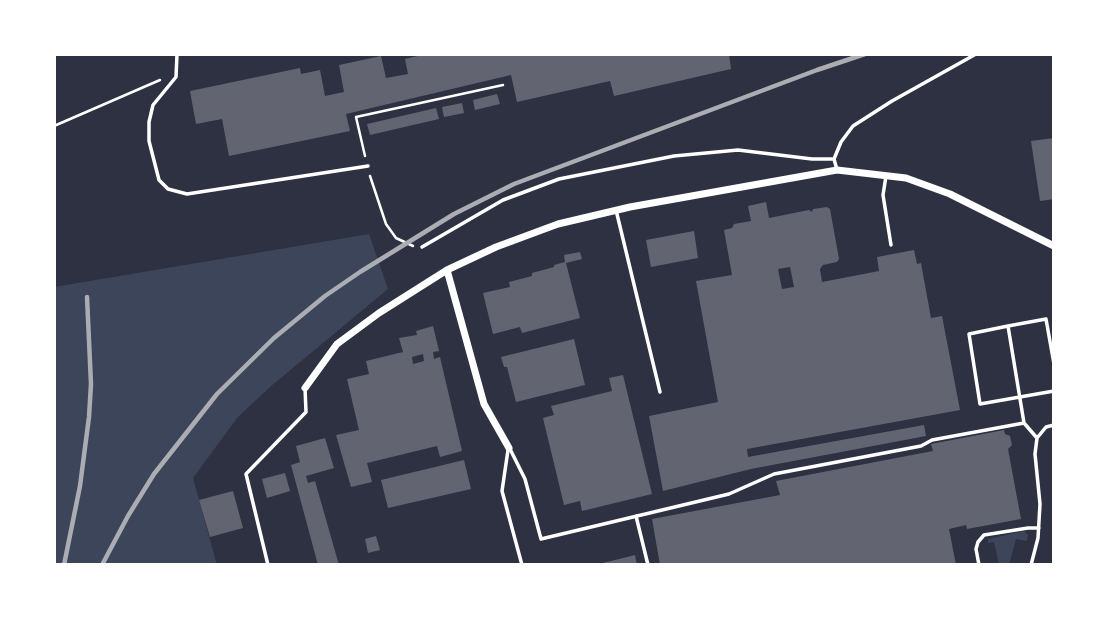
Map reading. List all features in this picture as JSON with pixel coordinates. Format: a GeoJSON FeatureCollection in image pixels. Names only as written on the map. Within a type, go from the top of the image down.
{"type":"FeatureCollection","features":[{"type":"Feature","properties":{"kind":"street"},"geometry":{"type":"LineString","coordinates":[[305,388],[337,344],[379,313],[447,270],[496,247],[558,224],[616,211],[837,170],[906,178],[950,194],[1054,246]]}},
{"type":"Feature","properties":{"kind":"street"},"geometry":{"type":"LineString","coordinates":[[447,270],[484,404],[509,447]]}},
{"type":"Feature","properties":{"kind":"lane"},"geometry":{"type":"LineString","coordinates":[[177,54],[176,75],[153,105],[149,122],[149,141],[159,180],[168,189],[187,194],[368,166]]}},
{"type":"Feature","properties":{"kind":"lane"},"geometry":{"type":"LineString","coordinates":[[837,170],[834,159],[841,142],[853,126],[976,54]]}},
{"type":"Feature","properties":{"kind":"lane"},"geometry":{"type":"LineString","coordinates":[[422,247],[503,200],[559,179],[674,156],[738,150],[834,159]]}},
{"type":"Feature","properties":{"kind":"lane"},"geometry":{"type":"LineString","coordinates":[[886,176],[883,195],[891,245]]}},
{"type":"Feature","properties":{"kind":"lane"},"geometry":{"type":"LineString","coordinates":[[616,211],[660,393]]}},
{"type":"Feature","properties":{"kind":"lane"},"geometry":{"type":"LineString","coordinates":[[1054,364],[1046,319],[969,334],[980,404],[1054,391]]}},
{"type":"Feature","properties":{"kind":"lane"},"geometry":{"type":"LineString","coordinates":[[1008,326],[1024,423],[1037,438]]}},
{"type":"Feature","properties":{"kind":"lane"},"geometry":{"type":"LineString","coordinates":[[268,565],[246,474],[306,412],[305,388]]}},
{"type":"Feature","properties":{"kind":"lane"},"geometry":{"type":"LineString","coordinates":[[509,447],[525,479],[541,539],[729,494],[774,474],[922,446],[932,440],[1024,423]]}},
{"type":"Feature","properties":{"kind":"lane"},"geometry":{"type":"LineString","coordinates":[[1031,565],[1039,528],[1040,504],[1035,454],[1037,438],[1046,427],[1054,425]]}},
{"type":"Feature","properties":{"kind":"lane"},"geometry":{"type":"LineString","coordinates":[[509,447],[502,491],[522,565]]}},
{"type":"Feature","properties":{"kind":"lane"},"geometry":{"type":"LineString","coordinates":[[636,516],[648,565]]}},
{"type":"Feature","properties":{"kind":"lane"},"geometry":{"type":"LineString","coordinates":[[979,565],[976,549],[984,535],[1028,527],[1039,528]]}},
{"type":"Feature","properties":{"kind":"path"},"geometry":{"type":"LineString","coordinates":[[54,125],[119,96],[176,75]]}},
{"type":"Feature","properties":{"kind":"path"},"geometry":{"type":"LineString","coordinates":[[422,247],[405,244],[396,238],[386,224],[356,117],[503,85]]}},
{"type":"Feature","properties":{"kind":"shaded area"},"geometry":{"type":"Polygon","coordinates":[[[369,234],[388,289],[238,417],[193,478],[217,565],[54,565],[54,287],[369,234]]]}},
{"type":"Feature","properties":{"kind":"shaded area"},"geometry":{"type":"Polygon","coordinates":[[[1024,531],[1028,535],[1027,541],[1016,539],[1009,565],[999,565],[994,542],[988,543],[988,539],[1024,531]]]}},
{"type":"Feature","properties":{"kind":"building"},"geometry":{"type":"Polygon","coordinates":[[[426,54],[729,54],[731,69],[614,96],[610,81],[517,102],[511,75],[346,114],[350,131],[229,156],[222,119],[196,124],[190,91],[300,68],[301,74],[320,70],[325,96],[344,92],[339,65],[381,56],[386,78],[408,74],[405,59],[426,54]]]}},
{"type":"Feature","properties":{"kind":"building"},"geometry":{"type":"Polygon","coordinates":[[[497,94],[500,104],[475,110],[473,100],[497,94]]]}},
{"type":"Feature","properties":{"kind":"building"},"geometry":{"type":"Polygon","coordinates":[[[462,103],[464,113],[444,117],[442,107],[462,103]]]}},
{"type":"Feature","properties":{"kind":"building"},"geometry":{"type":"Polygon","coordinates":[[[436,108],[439,119],[370,135],[367,124],[436,108]]]}},
{"type":"Feature","properties":{"kind":"building"},"geometry":{"type":"Polygon","coordinates":[[[1054,138],[1054,199],[1040,201],[1031,141],[1054,138]]]}},
{"type":"Feature","properties":{"kind":"building"},"geometry":{"type":"Polygon","coordinates":[[[766,202],[769,218],[809,210],[812,212],[813,209],[830,209],[839,259],[837,262],[823,265],[820,269],[822,282],[879,271],[877,257],[914,250],[917,264],[921,263],[931,318],[942,316],[960,410],[747,449],[748,457],[924,425],[926,436],[751,469],[663,491],[649,416],[718,402],[696,281],[732,275],[724,230],[732,228],[734,224],[751,221],[748,206],[766,202]],[[790,267],[778,269],[782,289],[794,287],[790,267]]]}},
{"type":"Feature","properties":{"kind":"building"},"geometry":{"type":"Polygon","coordinates":[[[694,231],[698,258],[651,267],[646,240],[694,231]]]}},
{"type":"Feature","properties":{"kind":"building"},"geometry":{"type":"Polygon","coordinates":[[[580,252],[582,259],[566,263],[580,318],[522,333],[520,327],[493,334],[483,293],[510,287],[509,282],[554,267],[565,262],[564,255],[580,252]]]}},
{"type":"Feature","properties":{"kind":"building"},"geometry":{"type":"Polygon","coordinates":[[[433,326],[439,351],[433,352],[434,359],[440,357],[462,451],[440,457],[437,446],[367,463],[372,482],[351,487],[336,435],[359,430],[347,379],[369,374],[366,361],[403,352],[399,338],[417,335],[416,331],[433,326]],[[423,354],[412,357],[413,364],[424,361],[423,354]]]}},
{"type":"Feature","properties":{"kind":"building"},"geometry":{"type":"Polygon","coordinates":[[[574,339],[585,385],[516,402],[507,367],[504,367],[501,357],[574,339]]]}},
{"type":"Feature","properties":{"kind":"building"},"geometry":{"type":"Polygon","coordinates":[[[623,375],[652,494],[582,511],[580,501],[564,505],[543,418],[554,415],[551,406],[612,391],[609,378],[623,375]]]}},
{"type":"Feature","properties":{"kind":"building"},"geometry":{"type":"Polygon","coordinates":[[[1004,430],[1005,434],[1010,436],[1012,445],[1008,449],[1021,519],[967,529],[966,525],[949,529],[956,565],[660,565],[652,519],[780,495],[776,481],[933,451],[931,444],[1004,430]]]}},
{"type":"Feature","properties":{"kind":"building"},"geometry":{"type":"Polygon","coordinates":[[[325,438],[334,468],[306,476],[308,483],[315,481],[339,565],[318,565],[291,465],[300,462],[296,446],[325,438]]]}},
{"type":"Feature","properties":{"kind":"building"},"geometry":{"type":"Polygon","coordinates":[[[464,460],[471,489],[388,508],[381,480],[464,460]]]}},
{"type":"Feature","properties":{"kind":"building"},"geometry":{"type":"Polygon","coordinates":[[[285,473],[290,491],[267,498],[262,479],[285,473]]]}},
{"type":"Feature","properties":{"kind":"building"},"geometry":{"type":"Polygon","coordinates":[[[233,491],[243,528],[210,537],[199,500],[233,491]]]}},
{"type":"Feature","properties":{"kind":"building"},"geometry":{"type":"Polygon","coordinates":[[[376,536],[380,550],[368,553],[365,539],[376,536]]]}},
{"type":"Feature","properties":{"kind":"building"},"geometry":{"type":"Polygon","coordinates":[[[635,555],[637,565],[599,565],[599,564],[635,555]]]}},
{"type":"Feature","properties":{"kind":"railway"},"geometry":{"type":"LineString","coordinates":[[102,565],[154,474],[217,394],[274,338],[325,296],[360,272],[454,214],[514,184],[865,54]]}},
{"type":"Feature","properties":{"kind":"railway"},"geometry":{"type":"LineString","coordinates":[[64,565],[80,486],[89,417],[91,384],[87,297]]}}]}
